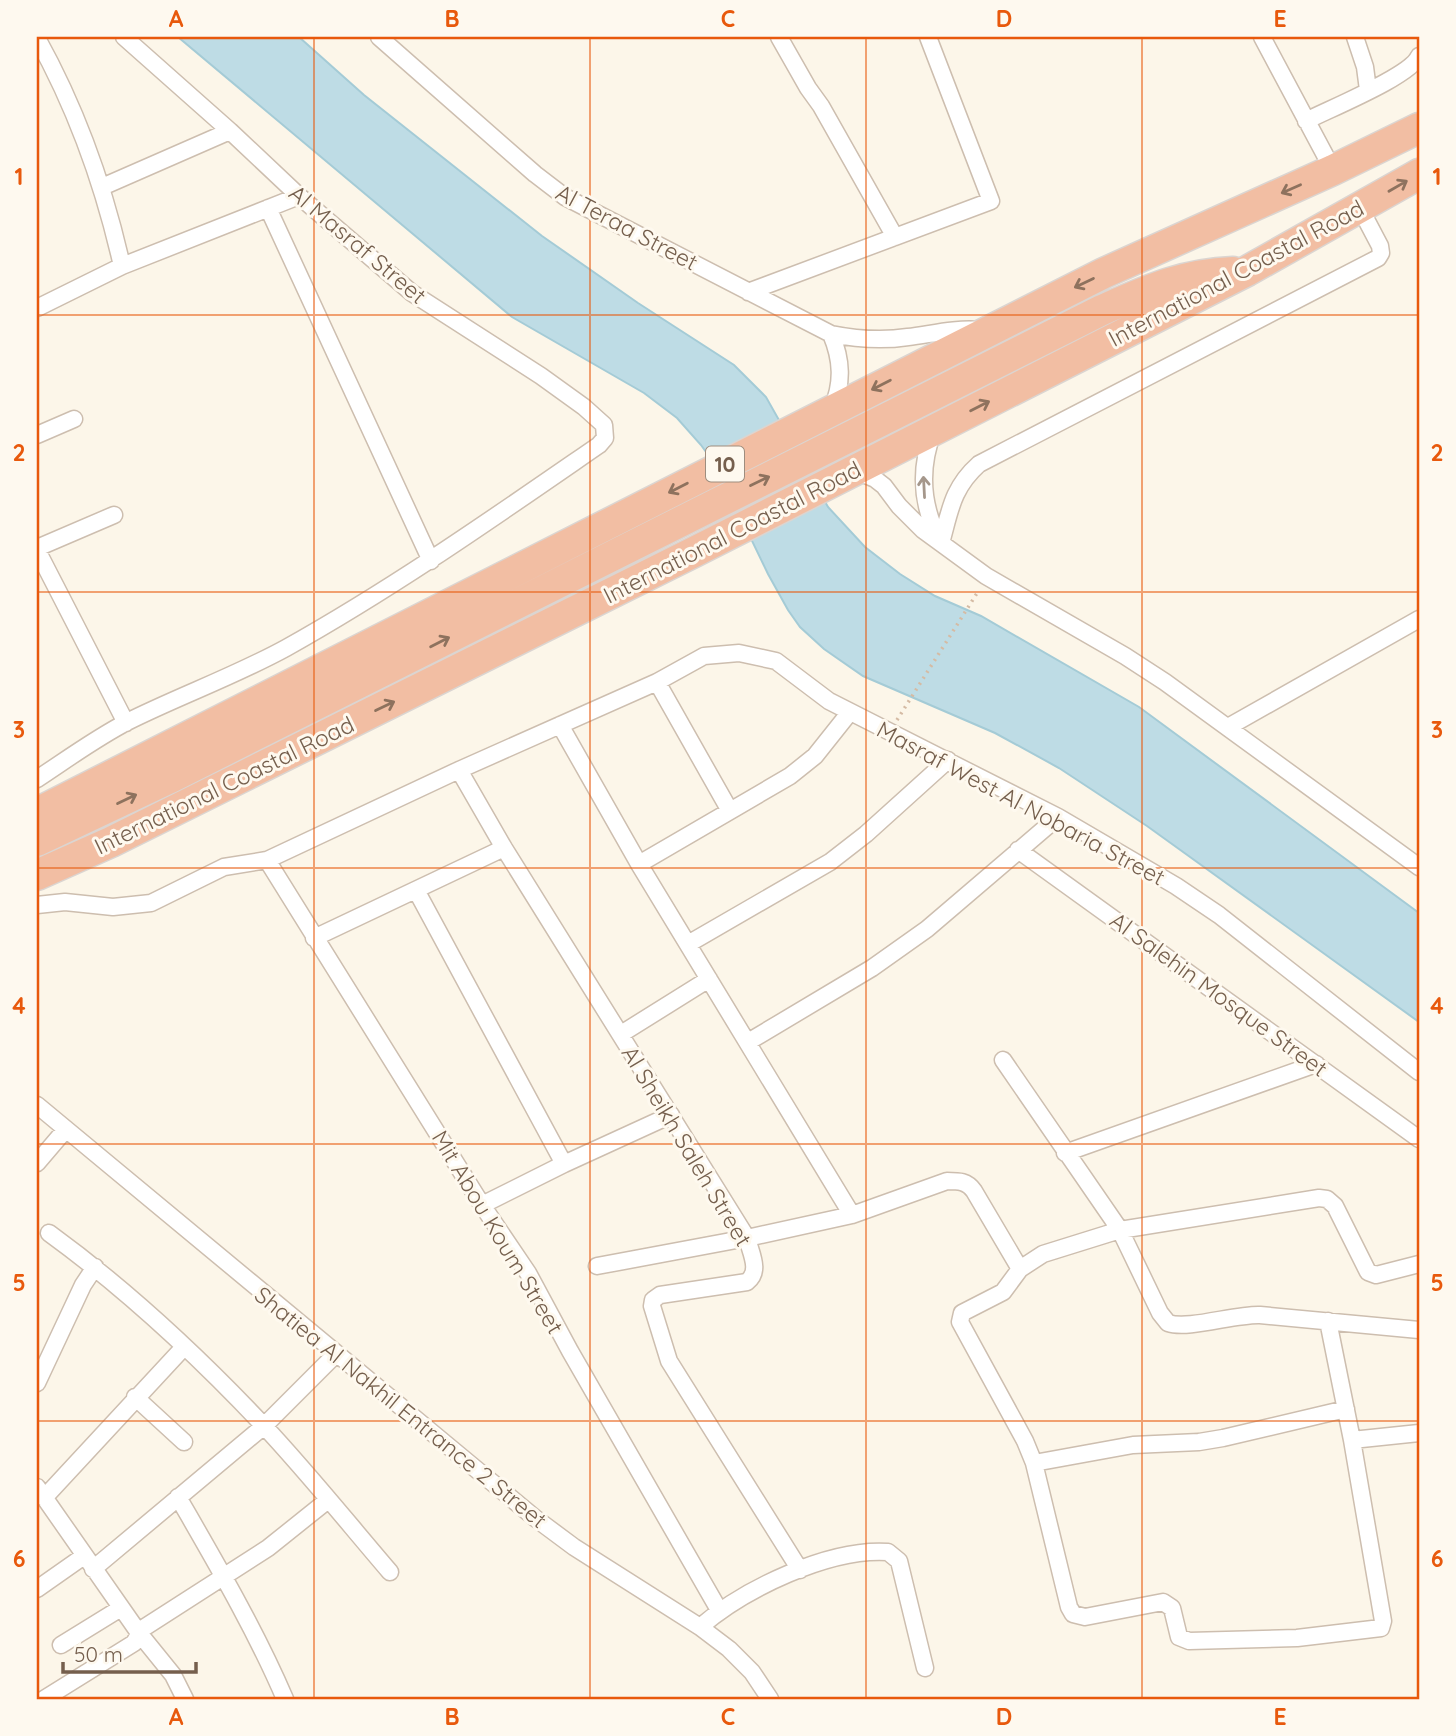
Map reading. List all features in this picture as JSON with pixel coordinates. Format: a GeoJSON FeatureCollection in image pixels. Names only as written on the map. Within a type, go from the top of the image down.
{"type":"FeatureCollection","features":[{"type":"Feature","properties":{"kind":"highway","name":"International Coastal Road"},"geometry":{"type":"LineString","coordinates":[[37,813],[988,330],[1104,273],[1333,170],[1419,128]]}},
{"type":"Feature","properties":{"kind":"highway","name":"International Coastal Road"},"geometry":{"type":"LineString","coordinates":[[37,875],[111,842],[694,552],[1248,271],[1419,174]]}},
{"type":"Feature","properties":{"kind":"highway"},"geometry":{"type":"LineString","coordinates":[[37,841],[167,779],[1102,310],[1158,285],[1204,273],[1248,271]]}},
{"type":"Feature","properties":{"kind":"street","name":"Al Masraf Street"},"geometry":{"type":"LineString","coordinates":[[124,37],[299,196],[412,293],[541,376],[604,425],[605,438],[599,445],[431,561]]}},
{"type":"Feature","properties":{"kind":"street","name":"Al Teraa Street"},"geometry":{"type":"LineString","coordinates":[[379,37],[397,42],[535,174],[565,197],[831,334],[886,339],[958,330],[988,330]]}},
{"type":"Feature","properties":{"kind":"street"},"geometry":{"type":"LineString","coordinates":[[779,37],[895,237]]}},
{"type":"Feature","properties":{"kind":"street"},"geometry":{"type":"LineString","coordinates":[[748,292],[991,199],[938,69],[928,37]]}},
{"type":"Feature","properties":{"kind":"street"},"geometry":{"type":"LineString","coordinates":[[1262,37],[1333,170]]}},
{"type":"Feature","properties":{"kind":"street"},"geometry":{"type":"LineString","coordinates":[[1355,37],[1365,66],[1368,90]]}},
{"type":"Feature","properties":{"kind":"street"},"geometry":{"type":"LineString","coordinates":[[37,38],[80,125],[102,187],[122,266]]}},
{"type":"Feature","properties":{"kind":"street"},"geometry":{"type":"LineString","coordinates":[[1306,121],[1402,74],[1418,61],[1419,56]]}},
{"type":"Feature","properties":{"kind":"street"},"geometry":{"type":"LineString","coordinates":[[102,187],[230,131]]}},
{"type":"Feature","properties":{"kind":"street"},"geometry":{"type":"LineString","coordinates":[[37,308],[122,266],[299,196]]}},
{"type":"Feature","properties":{"kind":"street"},"geometry":{"type":"LineString","coordinates":[[37,779],[126,723],[283,650],[431,561],[268,208]]}},
{"type":"Feature","properties":{"kind":"street"},"geometry":{"type":"LineString","coordinates":[[941,543],[952,499],[959,485],[979,464],[1378,258],[1381,253],[1380,246],[1360,208]]}},
{"type":"Feature","properties":{"kind":"street"},"geometry":{"type":"LineString","coordinates":[[831,334],[841,372],[840,385],[831,410]]}},
{"type":"Feature","properties":{"kind":"street"},"geometry":{"type":"LineString","coordinates":[[37,435],[75,419]]}},
{"type":"Feature","properties":{"kind":"street"},"geometry":{"type":"LineString","coordinates":[[934,429],[924,463],[923,489],[928,514],[941,543]]}},
{"type":"Feature","properties":{"kind":"street"},"geometry":{"type":"LineString","coordinates":[[853,470],[884,486],[910,519],[986,576],[1135,663],[1228,727],[1419,867]]}},
{"type":"Feature","properties":{"kind":"street"},"geometry":{"type":"LineString","coordinates":[[114,515],[37,549],[126,723]]}},
{"type":"Feature","properties":{"kind":"street"},"geometry":{"type":"LineString","coordinates":[[1228,727],[1419,619]]}},
{"type":"Feature","properties":{"kind":"street","name":"Masraf West Al Nobaria Street"},"geometry":{"type":"LineString","coordinates":[[657,682],[704,656],[739,653],[776,662],[829,701],[1058,817],[1176,886],[1219,915],[1419,1072]]}},
{"type":"Feature","properties":{"kind":"street"},"geometry":{"type":"LineString","coordinates":[[37,905],[65,902],[113,906],[151,903],[224,867],[267,860],[459,770],[657,682],[730,810]]}},
{"type":"Feature","properties":{"kind":"street"},"geometry":{"type":"LineString","coordinates":[[639,864],[790,776],[815,755],[850,712]]}},
{"type":"Feature","properties":{"kind":"street"},"geometry":{"type":"LineString","coordinates":[[561,725],[639,864],[852,1215]]}},
{"type":"Feature","properties":{"kind":"street"},"geometry":{"type":"LineString","coordinates":[[688,944],[830,862],[866,834],[948,760]]}},
{"type":"Feature","properties":{"kind":"street","name":"Al Sheikh Saleh Street"},"geometry":{"type":"LineString","coordinates":[[459,770],[504,848],[747,1238],[756,1269],[754,1277],[747,1282],[660,1295],[653,1300],[652,1306],[669,1361],[800,1570]]}},
{"type":"Feature","properties":{"kind":"street"},"geometry":{"type":"LineString","coordinates":[[748,1042],[872,968],[927,929],[1058,817]]}},
{"type":"Feature","properties":{"kind":"street"},"geometry":{"type":"LineString","coordinates":[[314,938],[504,848]]}},
{"type":"Feature","properties":{"kind":"street","name":"Al Salehin Mosque Street"},"geometry":{"type":"LineString","coordinates":[[1018,850],[1419,1139]]}},
{"type":"Feature","properties":{"kind":"street","name":"Mit Abou Koum Street"},"geometry":{"type":"LineString","coordinates":[[267,860],[482,1205],[528,1273],[719,1610]]}},
{"type":"Feature","properties":{"kind":"street"},"geometry":{"type":"LineString","coordinates":[[416,890],[564,1164]]}},
{"type":"Feature","properties":{"kind":"street"},"geometry":{"type":"LineString","coordinates":[[621,1034],[709,979]]}},
{"type":"Feature","properties":{"kind":"street"},"geometry":{"type":"LineString","coordinates":[[1003,1060],[1120,1230],[1168,1323],[1184,1325],[1244,1315],[1283,1316],[1419,1331]]}},
{"type":"Feature","properties":{"kind":"street"},"geometry":{"type":"LineString","coordinates":[[1065,1153],[1316,1064]]}},
{"type":"Feature","properties":{"kind":"street","name":"Shatiea Al Nakhil Entrance 2 Street"},"geometry":{"type":"LineString","coordinates":[[37,1105],[535,1518],[575,1547],[700,1627],[752,1672],[770,1699]]}},
{"type":"Feature","properties":{"kind":"street"},"geometry":{"type":"LineString","coordinates":[[482,1205],[671,1115]]}},
{"type":"Feature","properties":{"kind":"street"},"geometry":{"type":"LineString","coordinates":[[37,1163],[66,1129]]}},
{"type":"Feature","properties":{"kind":"street"},"geometry":{"type":"LineString","coordinates":[[597,1266],[852,1215],[947,1181],[962,1182],[974,1191],[1020,1269]]}},
{"type":"Feature","properties":{"kind":"street"},"geometry":{"type":"LineString","coordinates":[[1328,1321],[1352,1440],[1383,1625],[1380,1629],[1297,1638],[1184,1640],[1176,1632],[1172,1608],[1163,1602],[1085,1617],[1073,1614],[1069,1607],[1034,1463],[1025,1441],[960,1322],[962,1313],[1003,1292],[1020,1269],[1043,1254],[1120,1230],[1319,1198],[1327,1199],[1335,1206],[1368,1272],[1376,1275],[1419,1264]]}},
{"type":"Feature","properties":{"kind":"street"},"geometry":{"type":"LineString","coordinates":[[49,1233],[95,1267],[184,1347],[264,1426],[390,1572]]}},
{"type":"Feature","properties":{"kind":"street"},"geometry":{"type":"LineString","coordinates":[[37,1383],[83,1285],[95,1267]]}},
{"type":"Feature","properties":{"kind":"street"},"geometry":{"type":"LineString","coordinates":[[184,1347],[41,1492],[139,1633],[173,1675],[185,1699]]}},
{"type":"Feature","properties":{"kind":"street"},"geometry":{"type":"LineString","coordinates":[[37,1589],[89,1563],[178,1497],[264,1426],[335,1354]]}},
{"type":"Feature","properties":{"kind":"street"},"geometry":{"type":"LineString","coordinates":[[135,1397],[184,1443]]}},
{"type":"Feature","properties":{"kind":"street"},"geometry":{"type":"LineString","coordinates":[[1034,1463],[1133,1445],[1199,1442],[1223,1438],[1346,1409]]}},
{"type":"Feature","properties":{"kind":"street"},"geometry":{"type":"LineString","coordinates":[[1352,1440],[1419,1433]]}},
{"type":"Feature","properties":{"kind":"street"},"geometry":{"type":"LineString","coordinates":[[178,1497],[272,1668],[285,1699]]}},
{"type":"Feature","properties":{"kind":"street"},"geometry":{"type":"LineString","coordinates":[[37,1690],[43,1699],[134,1643],[142,1629],[268,1548],[328,1500]]}},
{"type":"Feature","properties":{"kind":"street"},"geometry":{"type":"LineString","coordinates":[[700,1627],[719,1610],[758,1588],[800,1570],[842,1557],[884,1551],[893,1554],[899,1562],[926,1668]]}},
{"type":"Feature","properties":{"kind":"street"},"geometry":{"type":"LineString","coordinates":[[61,1645],[121,1608]]}},
{"type":"Feature","properties":{"kind":"path"},"geometry":{"type":"LineString","coordinates":[[906,704],[978,592]]}},
{"type":"Feature","properties":{"kind":"water"},"geometry":{"type":"Polygon","coordinates":[[[178,37],[299,37],[364,95],[542,236],[734,365],[766,397],[828,507],[865,547],[935,596],[981,616],[1139,707],[1419,913],[1419,1022],[1147,826],[1059,768],[995,733],[863,676],[824,649],[800,627],[788,610],[716,466],[677,418],[644,393],[512,317],[178,37]]]}}]}
